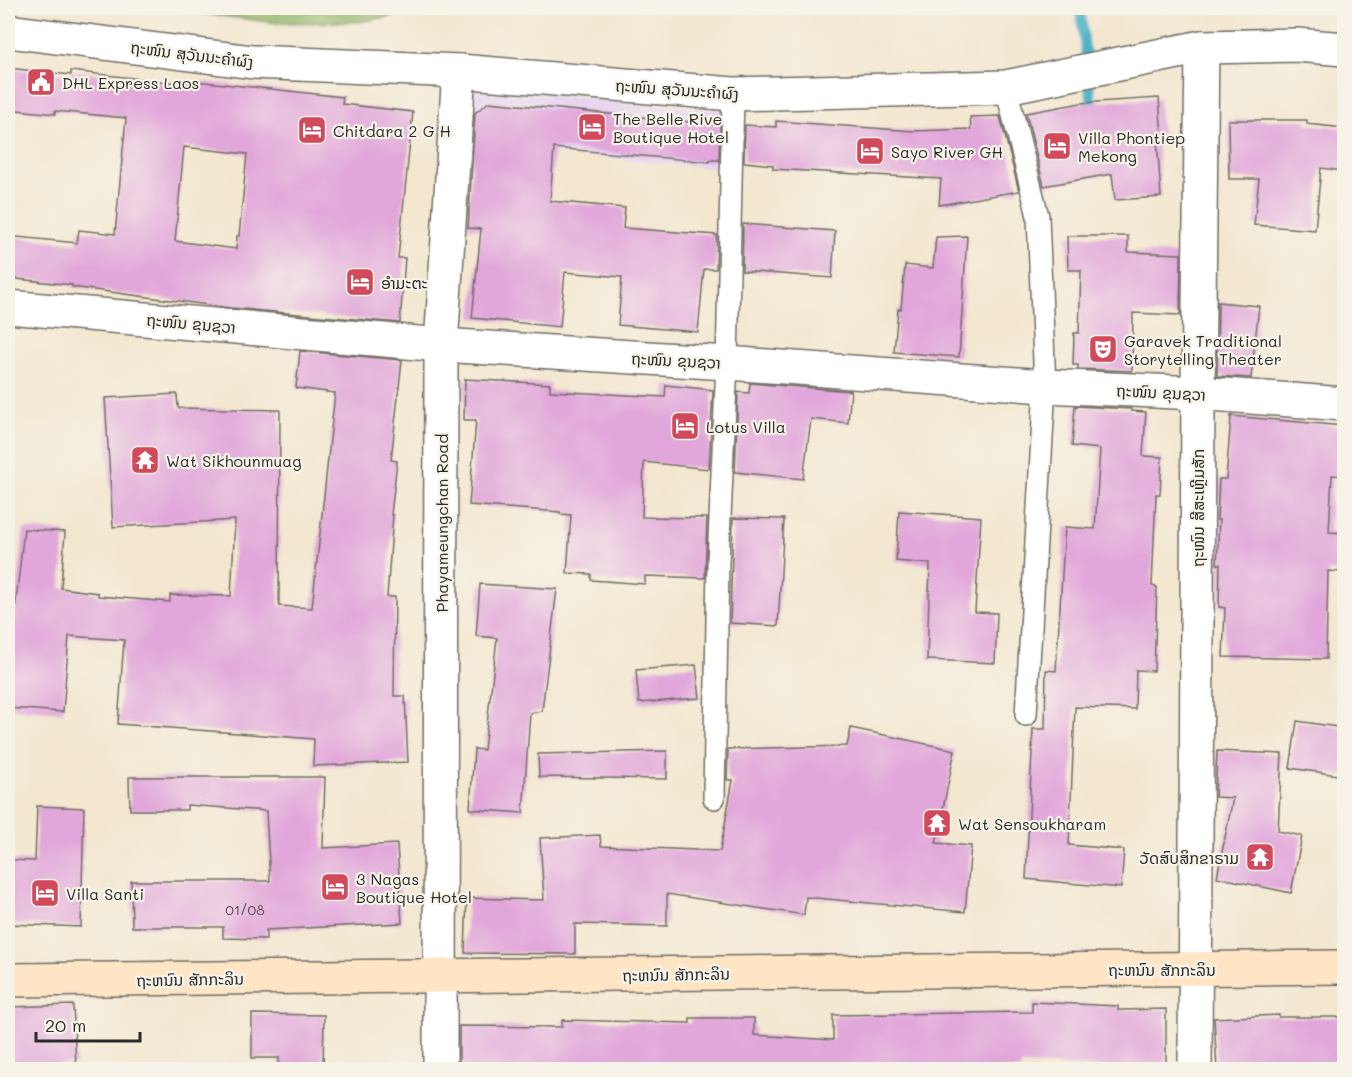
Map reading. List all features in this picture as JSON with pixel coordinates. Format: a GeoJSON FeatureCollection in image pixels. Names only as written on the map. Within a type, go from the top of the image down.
{"type":"FeatureCollection","features":[{"type":"Feature","properties":{"kind":"main road","name":"ຖະຫນົນ ສັກກະລິນ"},"geometry":{"type":"LineString","coordinates":[[8,981],[1344,967]]}},
{"type":"Feature","properties":{"kind":"street","name":"ຖະໜົນ ສຸວັນນະຄໍາຜົງ"},"geometry":{"type":"LineString","coordinates":[[8,31],[253,62],[459,70],[733,94],[1006,87],[1202,47],[1297,45],[1344,49]]}},
{"type":"Feature","properties":{"kind":"street","name":"ຖະໜົນ ສີສະເຫຼີມສັກ"},"geometry":{"type":"LineString","coordinates":[[1196,1070],[1198,393],[1202,47]]}},
{"type":"Feature","properties":{"kind":"street","name":"Phayameungchan Road"},"geometry":{"type":"LineString","coordinates":[[440,1070],[441,345],[459,70]]}},
{"type":"Feature","properties":{"kind":"street","name":"ຖະໜົນ ຂຸນຊວາ"},"geometry":{"type":"LineString","coordinates":[[8,308],[441,345],[1344,404]]}},
{"type":"Feature","properties":{"kind":"lane"},"geometry":{"type":"LineString","coordinates":[[1006,87],[1038,216],[1045,386],[1026,715]]}},
{"type":"Feature","properties":{"kind":"lane"},"geometry":{"type":"LineString","coordinates":[[714,798],[718,562],[727,363],[733,94]]}},
{"type":"Feature","properties":{"kind":"shaded area","name":"The Belle Rive Boutique Hotel"},"geometry":{"type":"Polygon","coordinates":[[[466,86],[723,110],[718,168],[461,144],[466,86]]]}},
{"type":"Feature","properties":{"kind":"green space"},"geometry":{"type":"Polygon","coordinates":[[[158,8],[429,9],[359,22],[277,23],[158,8]]]}},
{"type":"Feature","properties":{"kind":"building"},"geometry":{"type":"Polygon","coordinates":[[[8,68],[71,75],[71,71],[195,85],[196,81],[289,91],[343,97],[342,104],[413,112],[398,258],[405,258],[400,323],[231,308],[8,278],[8,236],[77,243],[79,230],[115,234],[126,118],[8,109],[8,68]],[[184,147],[175,241],[236,249],[247,154],[184,147]]]}},
{"type":"Feature","properties":{"kind":"building"},"geometry":{"type":"Polygon","coordinates":[[[1159,98],[1162,137],[1157,137],[1161,197],[1115,200],[1112,174],[1044,186],[1026,113],[1081,103],[1159,98]]]}},
{"type":"Feature","properties":{"kind":"building"},"geometry":{"type":"Polygon","coordinates":[[[489,102],[720,125],[719,160],[710,160],[710,162],[554,148],[550,201],[625,208],[623,228],[717,235],[716,269],[704,269],[698,332],[618,325],[622,277],[565,272],[560,327],[472,318],[481,229],[468,228],[475,113],[489,102]]]}},
{"type":"Feature","properties":{"kind":"building"},"geometry":{"type":"Polygon","coordinates":[[[1000,116],[1019,191],[939,205],[941,179],[773,169],[773,165],[744,162],[745,125],[776,127],[776,121],[914,131],[971,129],[970,117],[1000,116]]]}},
{"type":"Feature","properties":{"kind":"building"},"geometry":{"type":"Polygon","coordinates":[[[1228,120],[1307,120],[1307,124],[1344,128],[1344,171],[1321,168],[1315,230],[1254,225],[1259,179],[1229,179],[1228,120]]]}},
{"type":"Feature","properties":{"kind":"building"},"geometry":{"type":"Polygon","coordinates":[[[743,224],[835,231],[832,278],[742,271],[743,224]]]}},
{"type":"Feature","properties":{"kind":"building"},"geometry":{"type":"Polygon","coordinates":[[[967,236],[959,357],[894,352],[905,265],[933,268],[936,237],[967,236]]]}},
{"type":"Feature","properties":{"kind":"building"},"geometry":{"type":"Polygon","coordinates":[[[1067,236],[1128,236],[1128,252],[1181,254],[1180,315],[1133,313],[1132,371],[1078,369],[1078,365],[1073,365],[1074,333],[1079,333],[1081,270],[1068,270],[1067,236]]]}},
{"type":"Feature","properties":{"kind":"building"},"geometry":{"type":"Polygon","coordinates":[[[1218,302],[1259,306],[1251,378],[1217,376],[1218,302]]]}},
{"type":"Feature","properties":{"kind":"building"},"geometry":{"type":"Polygon","coordinates":[[[300,351],[402,360],[391,460],[397,461],[391,515],[393,515],[387,597],[395,597],[394,696],[405,696],[408,762],[313,766],[314,739],[118,724],[124,640],[69,636],[63,712],[8,708],[8,637],[12,637],[24,529],[65,532],[61,588],[98,593],[98,596],[170,602],[170,595],[231,596],[235,520],[113,527],[105,398],[177,394],[178,408],[280,410],[279,606],[312,608],[335,393],[296,388],[300,351]]]}},
{"type":"Feature","properties":{"kind":"building"},"geometry":{"type":"Polygon","coordinates":[[[465,379],[550,384],[550,391],[665,397],[666,385],[713,390],[709,469],[644,462],[642,517],[707,518],[705,578],[645,576],[645,584],[591,580],[591,574],[567,573],[571,515],[560,514],[560,512],[469,505],[476,420],[464,420],[465,379]]]}},
{"type":"Feature","properties":{"kind":"building"},"geometry":{"type":"Polygon","coordinates":[[[750,383],[851,391],[848,423],[811,419],[803,479],[735,472],[738,392],[749,393],[750,383]]]}},
{"type":"Feature","properties":{"kind":"building"},"geometry":{"type":"Polygon","coordinates":[[[1075,406],[1146,412],[1143,456],[1162,457],[1160,494],[1156,494],[1152,586],[1157,587],[1154,671],[1136,670],[1135,709],[1075,707],[1069,845],[1124,850],[1121,888],[1026,879],[1033,729],[1045,729],[1046,670],[1056,671],[1065,527],[1095,529],[1100,449],[1072,446],[1075,406]]]}},
{"type":"Feature","properties":{"kind":"building"},"geometry":{"type":"Polygon","coordinates":[[[1231,416],[1344,426],[1344,476],[1332,475],[1329,532],[1343,533],[1341,572],[1328,571],[1326,659],[1223,657],[1225,608],[1219,607],[1220,564],[1217,564],[1219,520],[1217,520],[1219,479],[1226,479],[1231,416]]]}},
{"type":"Feature","properties":{"kind":"building"},"geometry":{"type":"Polygon","coordinates":[[[899,511],[981,517],[975,612],[997,613],[995,663],[927,660],[930,564],[896,561],[899,511]]]}},
{"type":"Feature","properties":{"kind":"building"},"geometry":{"type":"Polygon","coordinates":[[[733,518],[784,519],[778,626],[730,623],[733,518]]]}},
{"type":"Feature","properties":{"kind":"building"},"geometry":{"type":"Polygon","coordinates":[[[480,584],[557,589],[542,711],[530,713],[523,813],[470,809],[474,749],[484,750],[497,638],[476,636],[480,584]]]}},
{"type":"Feature","properties":{"kind":"building"},"geometry":{"type":"Polygon","coordinates":[[[696,665],[700,698],[639,703],[636,670],[696,665]]]}},
{"type":"Feature","properties":{"kind":"building"},"geometry":{"type":"Polygon","coordinates":[[[1297,721],[1344,728],[1344,776],[1290,768],[1297,721]]]}},
{"type":"Feature","properties":{"kind":"building"},"geometry":{"type":"Polygon","coordinates":[[[851,728],[955,750],[936,843],[971,846],[965,912],[806,897],[804,915],[667,894],[667,926],[575,924],[575,954],[465,953],[467,898],[544,900],[540,838],[600,835],[601,846],[720,851],[733,780],[727,780],[728,749],[847,746],[851,728]]]}},
{"type":"Feature","properties":{"kind":"building"},"geometry":{"type":"Polygon","coordinates":[[[667,751],[667,779],[539,777],[538,754],[667,751]]]}},
{"type":"Feature","properties":{"kind":"building"},"geometry":{"type":"Polygon","coordinates":[[[1217,751],[1282,754],[1278,831],[1302,836],[1291,893],[1217,877],[1233,798],[1215,797],[1217,751]]]}},
{"type":"Feature","properties":{"kind":"building"},"geometry":{"type":"Polygon","coordinates":[[[129,777],[325,777],[323,848],[397,844],[402,923],[266,930],[266,939],[223,938],[223,927],[132,927],[131,881],[270,881],[266,811],[187,805],[187,810],[130,810],[129,777]]]}},
{"type":"Feature","properties":{"kind":"building","name":"Villa Santi"},"geometry":{"type":"Polygon","coordinates":[[[37,806],[84,808],[81,927],[8,924],[8,860],[35,861],[37,806]]]}},
{"type":"Feature","properties":{"kind":"building"},"geometry":{"type":"Polygon","coordinates":[[[1032,1002],[1118,1006],[1118,1010],[1166,1009],[1166,1069],[1021,1065],[1021,1070],[900,1070],[900,1065],[805,1067],[805,1070],[459,1070],[459,1026],[562,1027],[562,1020],[690,1023],[690,1018],[754,1018],[754,1035],[833,1040],[833,1015],[1032,1012],[1032,1002]]]}},
{"type":"Feature","properties":{"kind":"building"},"geometry":{"type":"Polygon","coordinates":[[[73,1005],[76,1064],[8,1066],[8,1007],[73,1005]]]}},
{"type":"Feature","properties":{"kind":"building"},"geometry":{"type":"Polygon","coordinates":[[[252,1014],[324,1015],[323,1070],[279,1070],[279,1058],[252,1058],[252,1014]]]}},
{"type":"Feature","properties":{"kind":"building"},"geometry":{"type":"Polygon","coordinates":[[[1279,1015],[1279,1017],[1344,1017],[1344,1069],[1217,1070],[1214,1018],[1279,1015]]]}},
{"type":"Feature","properties":{"kind":"waterway"},"geometry":{"type":"LineString","coordinates":[[1080,8],[1093,114]]}},
{"type":"Feature","properties":{"kind":"place","name":"DHL Express Laos"},"geometry":{"type":"Point","coordinates":[41,82]}},
{"type":"Feature","properties":{"kind":"place","name":"The Belle Rive Boutique Hotel"},"geometry":{"type":"Point","coordinates":[592,127]}},
{"type":"Feature","properties":{"kind":"place","name":"Chitdara 2 G H"},"geometry":{"type":"Point","coordinates":[312,130]}},
{"type":"Feature","properties":{"kind":"place","name":"Villa Phontiep Mekong"},"geometry":{"type":"Point","coordinates":[1057,146]}},
{"type":"Feature","properties":{"kind":"place","name":"Sayo River GH"},"geometry":{"type":"Point","coordinates":[870,151]}},
{"type":"Feature","properties":{"kind":"place","name":"ອຳມະຕະ"},"geometry":{"type":"Point","coordinates":[360,282]}},
{"type":"Feature","properties":{"kind":"place","name":"Garavek Traditional Storytelling Theater"},"geometry":{"type":"Point","coordinates":[1103,349]}},
{"type":"Feature","properties":{"kind":"place","name":"Lotus Villa"},"geometry":{"type":"Point","coordinates":[685,426]}},
{"type":"Feature","properties":{"kind":"place","name":"Wat Sikhounmuag"},"geometry":{"type":"Point","coordinates":[145,460]}},
{"type":"Feature","properties":{"kind":"place","name":"Wat Sensoukharam"},"geometry":{"type":"Point","coordinates":[937,823]}},
{"type":"Feature","properties":{"kind":"place","name":"ວັດສົບສິກຂາຣາມ"},"geometry":{"type":"Point","coordinates":[1260,857]}},
{"type":"Feature","properties":{"kind":"place","name":"3 Nagas Boutique Hotel"},"geometry":{"type":"Point","coordinates":[335,887]}},
{"type":"Feature","properties":{"kind":"place","name":"Villa Santi"},"geometry":{"type":"Point","coordinates":[45,893]}}]}
